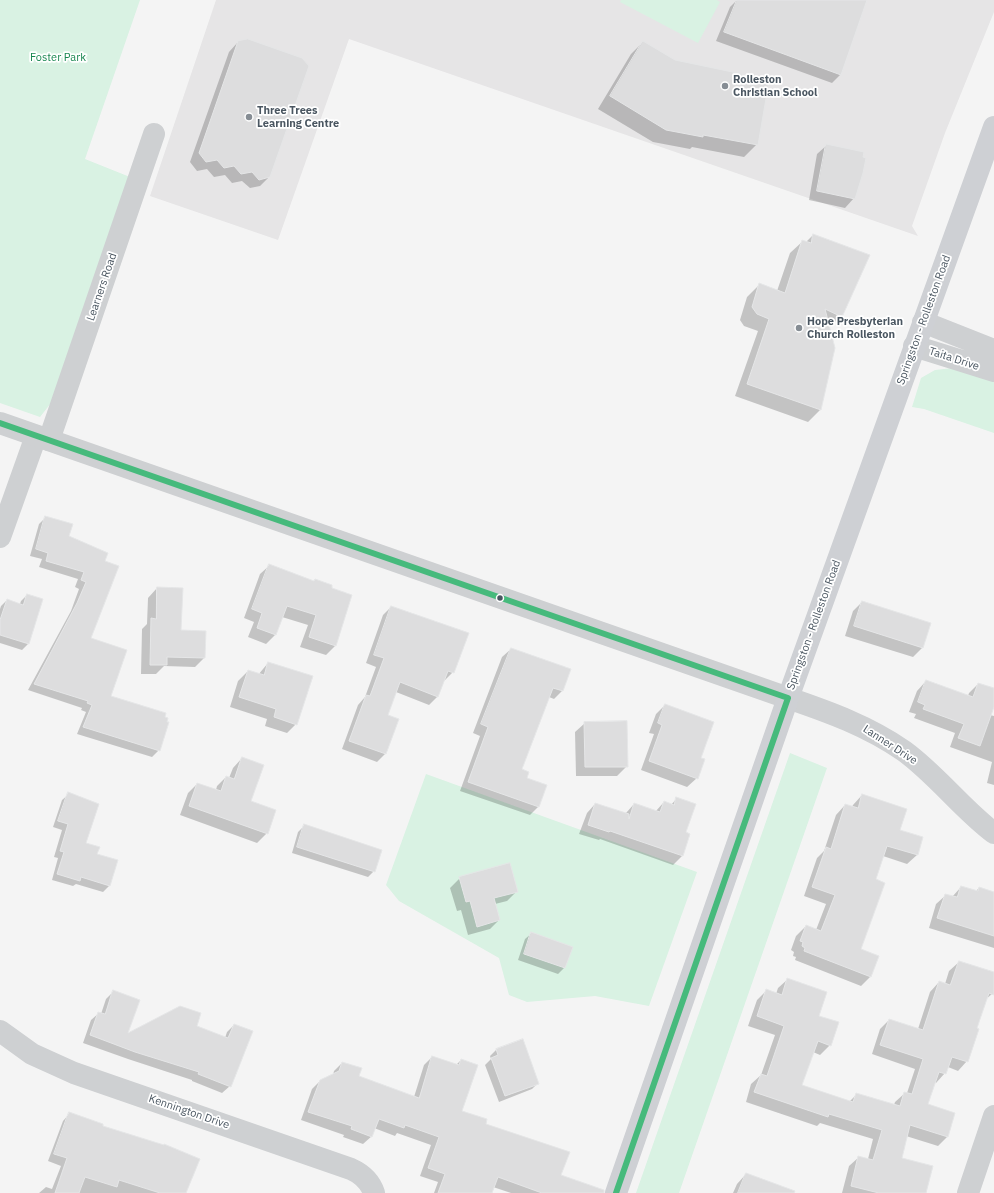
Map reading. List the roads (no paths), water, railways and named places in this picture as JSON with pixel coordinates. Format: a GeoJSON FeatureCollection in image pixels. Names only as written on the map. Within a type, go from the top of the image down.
{"type":"FeatureCollection","features":[{"type":"Feature","properties":{"kind":"main road","name":"Springston - Rolleston Road"},"geometry":{"type":"LineString","coordinates":[[616,1193],[788,698],[994,127]]}},
{"type":"Feature","properties":{"kind":"street","name":"Learners Road"},"geometry":{"type":"LineString","coordinates":[[0,537],[43,438],[154,134]]}},
{"type":"Feature","properties":{"kind":"street","name":"Taita Drive"},"geometry":{"type":"LineString","coordinates":[[923,322],[994,350]]}},
{"type":"Feature","properties":{"kind":"street","name":"Taita Drive"},"geometry":{"type":"LineString","coordinates":[[914,346],[994,372]]}},
{"type":"Feature","properties":{"kind":"street","name":"Lanner Drive"},"geometry":{"type":"LineString","coordinates":[[0,423],[788,698],[852,722],[865,728],[904,752],[922,766],[972,815],[994,833]]}},
{"type":"Feature","properties":{"kind":"street","name":"Kennington Drive"},"geometry":{"type":"LineString","coordinates":[[0,1031],[32,1054],[74,1073],[351,1169],[360,1173],[367,1180],[374,1193]]}},
{"type":"Feature","properties":{"kind":"street"},"geometry":{"type":"LineString","coordinates":[[968,1193],[994,1116]]}},
{"type":"Feature","properties":{"kind":"place","name":"Rolleston Christian School"},"geometry":{"type":"Point","coordinates":[725,86]}},
{"type":"Feature","properties":{"kind":"place","name":"Three Trees Learning Centre"},"geometry":{"type":"Point","coordinates":[249,117]}},
{"type":"Feature","properties":{"kind":"place","name":"Hope Presbyterian Church Rolleston"},"geometry":{"type":"Point","coordinates":[799,328]}},
{"type":"Feature","properties":{"kind":"park label","name":"Foster Park"},"geometry":{"type":"Point","coordinates":[58,58]}}]}
